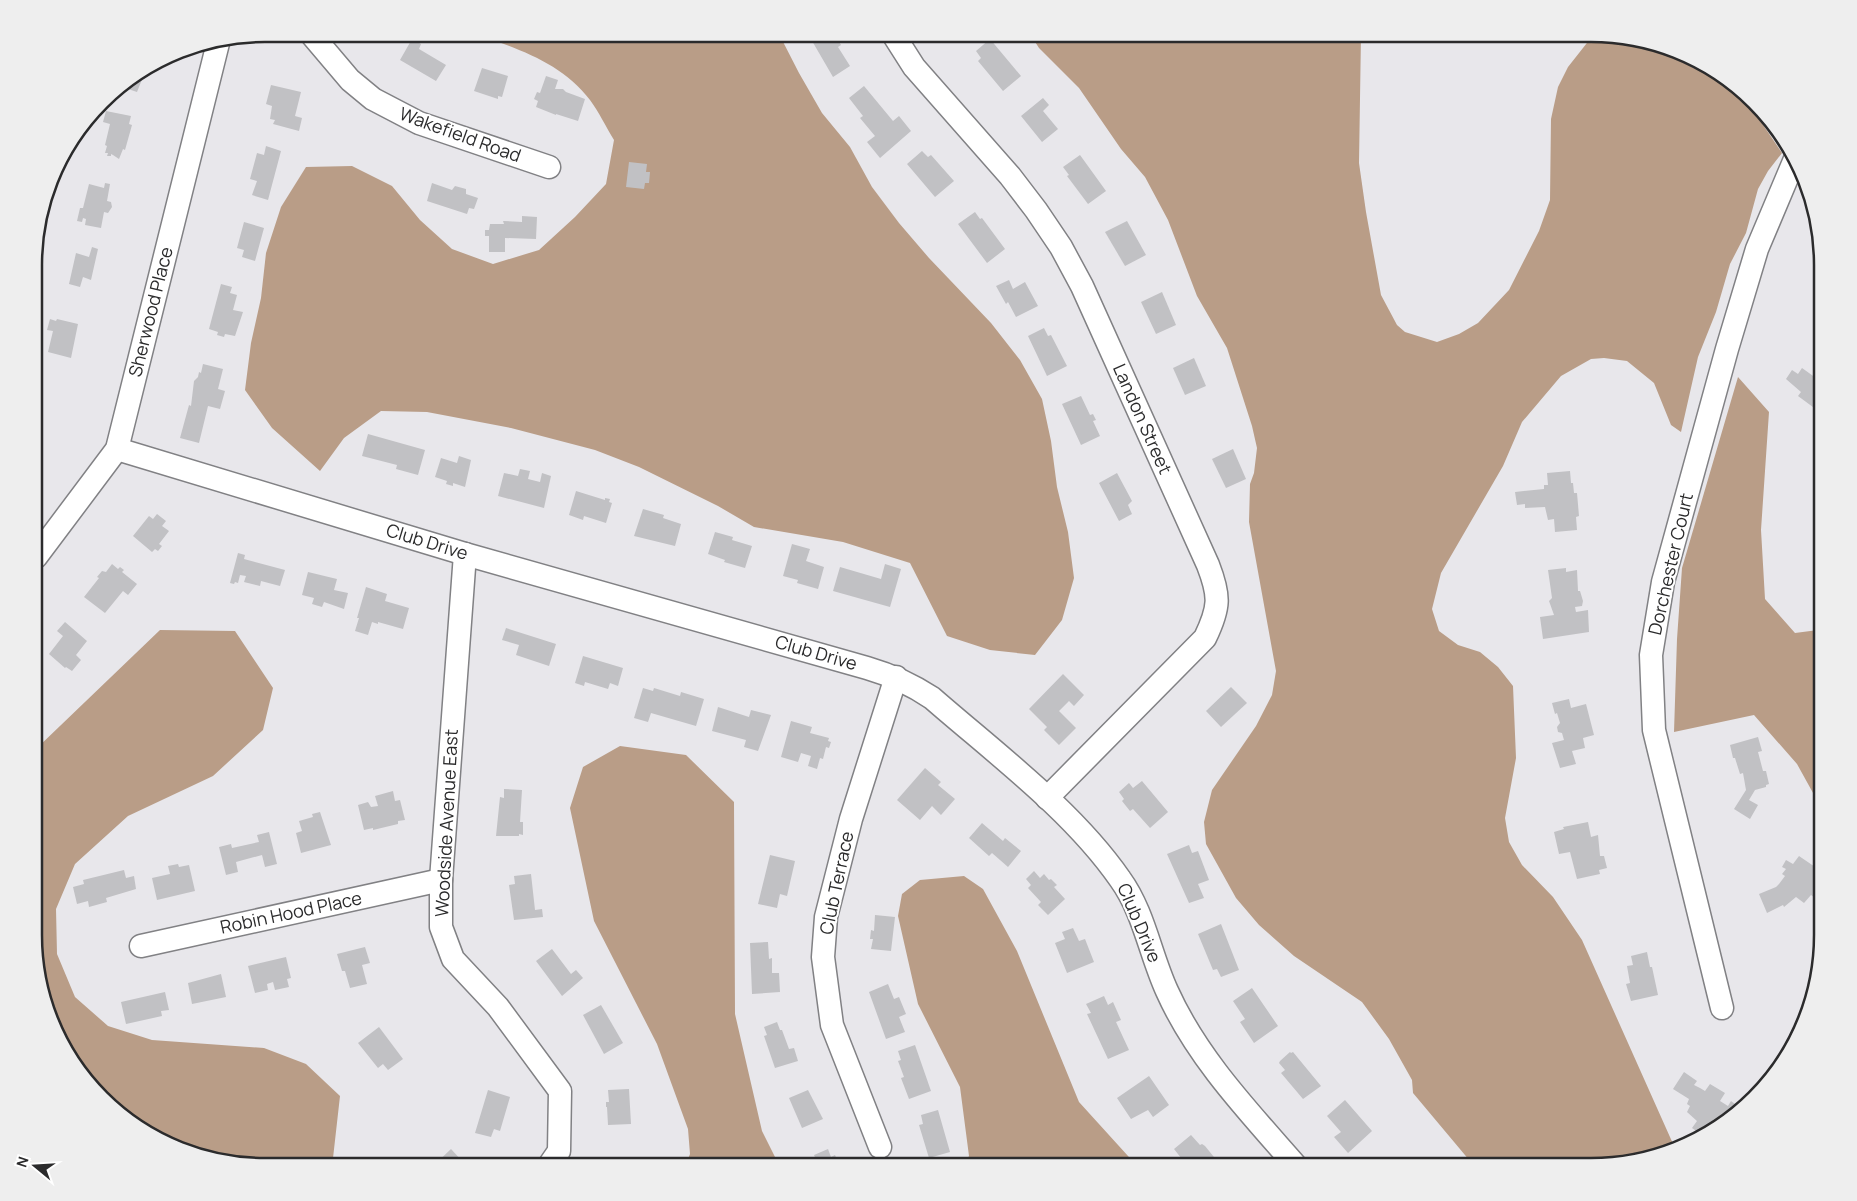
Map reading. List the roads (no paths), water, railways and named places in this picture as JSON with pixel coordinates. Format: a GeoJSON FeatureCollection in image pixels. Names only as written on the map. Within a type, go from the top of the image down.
{"type":"FeatureCollection","features":[{"type":"Feature","properties":{"kind":"street","name":"Wakefield Road"},"geometry":{"type":"LineString","coordinates":[[318,42],[359,89],[380,103],[419,123],[549,167]]}},
{"type":"Feature","properties":{"kind":"street","name":"Landon Street"},"geometry":{"type":"LineString","coordinates":[[897,42],[914,67],[1010,176],[1061,247],[1086,295],[1208,565],[1217,592],[1217,608],[1205,638],[1046,798]]}},
{"type":"Feature","properties":{"kind":"street","name":"Sherwood Place"},"geometry":{"type":"LineString","coordinates":[[42,549],[117,449],[217,48]]}},
{"type":"Feature","properties":{"kind":"street","name":"Dorchester Court"},"geometry":{"type":"LineString","coordinates":[[1722,1008],[1654,730],[1651,655],[1663,582],[1726,348],[1757,250],[1791,168]]}},
{"type":"Feature","properties":{"kind":"street","name":"Club Drive"},"geometry":{"type":"LineString","coordinates":[[117,449],[465,554],[896,677],[914,686],[932,698],[1046,798],[1101,852],[1122,881],[1139,915],[1167,991],[1189,1033],[1220,1078],[1289,1158]]}},
{"type":"Feature","properties":{"kind":"street","name":"Woodside Avenue East"},"geometry":{"type":"LineString","coordinates":[[465,554],[441,880],[441,927],[453,959],[498,1007],[560,1091],[559,1151],[554,1158]]}},
{"type":"Feature","properties":{"kind":"street","name":"Club Terrace"},"geometry":{"type":"LineString","coordinates":[[880,1147],[832,1025],[824,957],[826,917],[847,836],[896,677]]}},
{"type":"Feature","properties":{"kind":"street","name":"Robin Hood Place"},"geometry":{"type":"LineString","coordinates":[[141,946],[441,880]]}}]}
